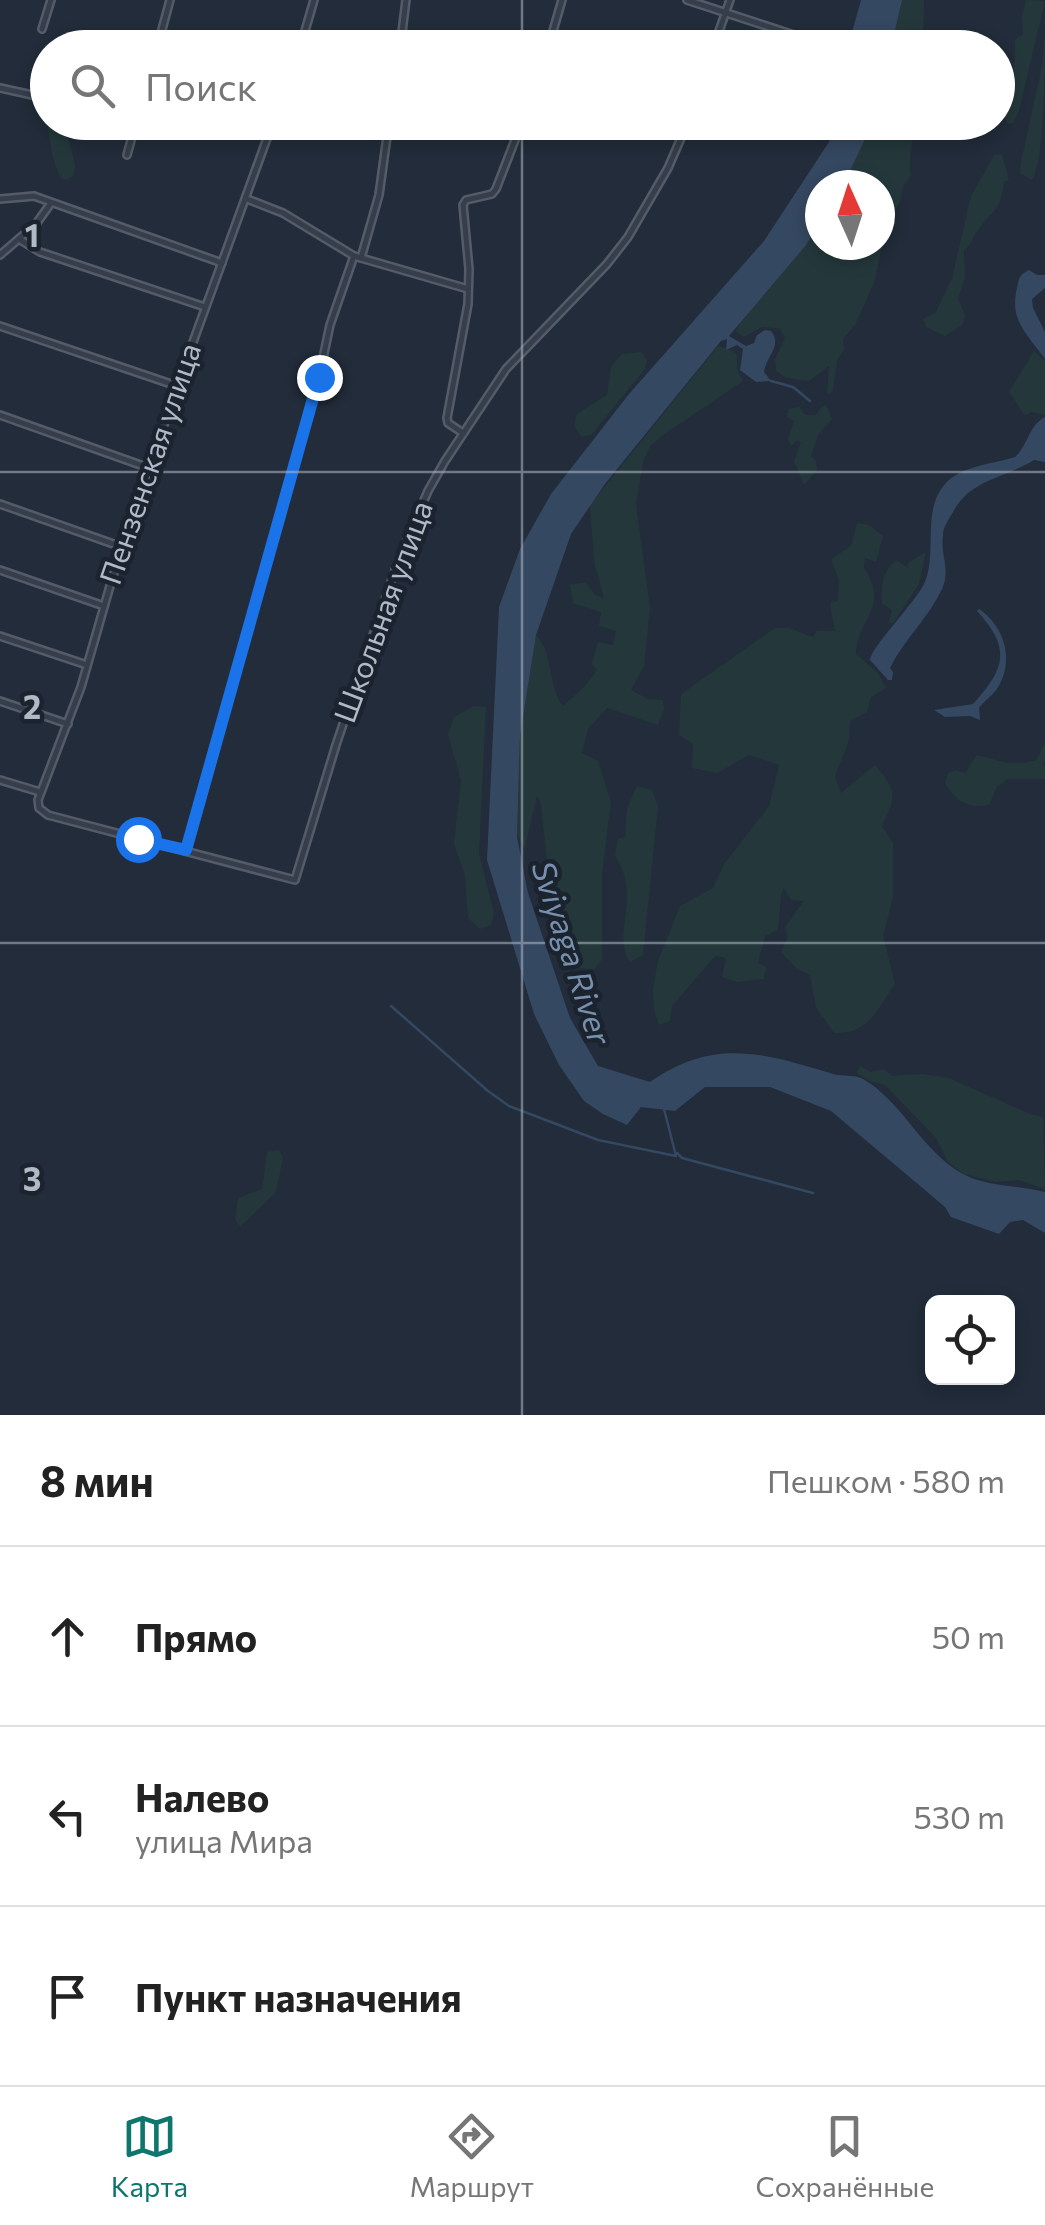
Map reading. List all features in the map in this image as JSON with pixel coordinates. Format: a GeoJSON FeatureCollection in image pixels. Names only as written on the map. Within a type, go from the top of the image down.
{"type":"FeatureCollection","features":[{"type":"Feature","properties":{"kind":"street"},"geometry":{"type":"LineString","coordinates":[[42,29],[50,0]]}},
{"type":"Feature","properties":{"kind":"street"},"geometry":{"type":"LineString","coordinates":[[162,30],[170,0]]}},
{"type":"Feature","properties":{"kind":"street"},"geometry":{"type":"LineString","coordinates":[[305,30],[314,0]]}},
{"type":"Feature","properties":{"kind":"street"},"geometry":{"type":"LineString","coordinates":[[402,30],[406,0]]}},
{"type":"Feature","properties":{"kind":"street"},"geometry":{"type":"LineString","coordinates":[[553,30],[562,0]]}},
{"type":"Feature","properties":{"kind":"street"},"geometry":{"type":"LineString","coordinates":[[686,0],[780,30]]}},
{"type":"Feature","properties":{"kind":"street"},"geometry":{"type":"LineString","coordinates":[[719,30],[730,0]]}},
{"type":"Feature","properties":{"kind":"street"},"geometry":{"type":"LineString","coordinates":[[0,88],[30,95]]}},
{"type":"Feature","properties":{"kind":"street"},"geometry":{"type":"LineString","coordinates":[[127,155],[131,140]]}},
{"type":"Feature","properties":{"kind":"street","name":"Пензенская улица"},"geometry":{"type":"LineString","coordinates":[[186,850],[48,815],[39,808],[40,792],[68,724],[122,547],[267,140]]}},
{"type":"Feature","properties":{"kind":"street"},"geometry":{"type":"LineString","coordinates":[[186,850],[319,377],[330,325],[380,195],[388,140]]}},
{"type":"Feature","properties":{"kind":"street"},"geometry":{"type":"LineString","coordinates":[[463,433],[446,418],[468,289],[463,206],[466,200],[492,194],[496,189],[515,140]]}},
{"type":"Feature","properties":{"kind":"street","name":"Школьная улица"},"geometry":{"type":"LineString","coordinates":[[186,850],[295,880],[404,543],[436,476],[528,342],[607,264],[628,237],[680,140]]}},
{"type":"Feature","properties":{"kind":"street"},"geometry":{"type":"LineString","coordinates":[[0,199],[21,194],[222,263]]}},
{"type":"Feature","properties":{"kind":"street"},"geometry":{"type":"LineString","coordinates":[[246,199],[282,214],[358,257],[468,289]]}},
{"type":"Feature","properties":{"kind":"street"},"geometry":{"type":"LineString","coordinates":[[0,256],[36,224],[51,203]]}},
{"type":"Feature","properties":{"kind":"street"},"geometry":{"type":"LineString","coordinates":[[19,239],[40,252],[205,306]]}},
{"type":"Feature","properties":{"kind":"street"},"geometry":{"type":"LineString","coordinates":[[0,326],[177,386]]}},
{"type":"Feature","properties":{"kind":"street"},"geometry":{"type":"LineString","coordinates":[[0,415],[149,468]]}},
{"type":"Feature","properties":{"kind":"street"},"geometry":{"type":"LineString","coordinates":[[0,504],[122,547]]}},
{"type":"Feature","properties":{"kind":"street"},"geometry":{"type":"LineString","coordinates":[[0,570],[104,606]]}},
{"type":"Feature","properties":{"kind":"street"},"geometry":{"type":"LineString","coordinates":[[0,636],[87,665]]}},
{"type":"Feature","properties":{"kind":"street"},"geometry":{"type":"LineString","coordinates":[[0,701],[68,724]]}},
{"type":"Feature","properties":{"kind":"street"},"geometry":{"type":"LineString","coordinates":[[0,780],[40,792]]}},
{"type":"Feature","properties":{"kind":"green space"},"geometry":{"type":"Polygon","coordinates":[[[901,0],[924,0],[923,30],[890,30],[901,0]]]}},
{"type":"Feature","properties":{"kind":"green space"},"geometry":{"type":"Polygon","coordinates":[[[1026,0],[1045,1],[1015,119],[1015,40],[1023,34],[1026,0]]]}},
{"type":"Feature","properties":{"kind":"green space"},"geometry":{"type":"Polygon","coordinates":[[[1045,30],[1042,132],[1032,180],[1020,173],[1042,67],[1045,30]]]}},
{"type":"Feature","properties":{"kind":"green space"},"geometry":{"type":"Polygon","coordinates":[[[49,140],[69,140],[75,164],[74,175],[67,180],[61,178],[49,140]]]}},
{"type":"Feature","properties":{"kind":"green space"},"geometry":{"type":"Polygon","coordinates":[[[858,140],[912,140],[911,176],[903,186],[895,211],[895,170],[844,170],[858,140]]]}},
{"type":"Feature","properties":{"kind":"green space"},"geometry":{"type":"Polygon","coordinates":[[[995,154],[1002,155],[1009,180],[1004,182],[998,205],[964,250],[965,277],[958,299],[965,315],[963,324],[945,336],[926,327],[923,319],[936,312],[952,278],[971,196],[995,154]]]}},
{"type":"Feature","properties":{"kind":"green space"},"geometry":{"type":"Polygon","coordinates":[[[805,235],[805,260],[879,260],[874,283],[855,325],[843,339],[844,350],[837,360],[833,391],[827,395],[829,366],[809,381],[786,378],[776,371],[775,359],[785,338],[779,328],[762,327],[744,337],[735,331],[805,235]]]}},
{"type":"Feature","properties":{"kind":"green space"},"geometry":{"type":"Polygon","coordinates":[[[718,346],[737,355],[743,381],[666,433],[650,446],[643,462],[636,504],[650,608],[644,666],[631,690],[648,699],[663,700],[664,709],[658,725],[607,708],[588,729],[582,753],[598,761],[611,802],[602,874],[602,959],[595,969],[579,968],[565,955],[574,936],[559,911],[563,892],[549,880],[537,795],[525,848],[517,836],[520,736],[536,635],[546,651],[563,706],[597,670],[592,664],[598,642],[613,645],[616,631],[599,626],[601,612],[573,603],[570,585],[586,582],[595,595],[604,598],[594,561],[590,505],[718,346]]]}},
{"type":"Feature","properties":{"kind":"green space"},"geometry":{"type":"Polygon","coordinates":[[[1034,351],[1045,361],[1045,415],[1031,412],[1025,416],[1009,392],[1034,351]]]}},
{"type":"Feature","properties":{"kind":"green space"},"geometry":{"type":"Polygon","coordinates":[[[641,352],[647,360],[645,369],[591,435],[581,436],[574,426],[577,414],[607,395],[611,367],[622,354],[641,352]]]}},
{"type":"Feature","properties":{"kind":"green space"},"geometry":{"type":"Polygon","coordinates":[[[826,405],[832,419],[818,435],[811,456],[817,470],[804,485],[794,461],[801,442],[791,446],[788,439],[794,421],[787,417],[788,409],[799,407],[806,415],[816,415],[826,405]]]}},
{"type":"Feature","properties":{"kind":"green space"},"geometry":{"type":"Polygon","coordinates":[[[857,523],[869,525],[883,536],[876,562],[865,558],[873,604],[856,654],[878,673],[886,688],[871,697],[867,712],[850,721],[849,741],[835,776],[841,793],[875,765],[891,788],[892,800],[882,826],[893,843],[893,898],[883,936],[895,984],[864,1025],[834,1033],[816,1007],[810,975],[797,969],[781,952],[788,936],[785,927],[804,901],[791,900],[784,888],[778,930],[765,936],[758,963],[766,967],[764,979],[737,982],[722,977],[726,958],[715,956],[672,1006],[670,1021],[659,1025],[653,989],[658,961],[680,906],[713,888],[724,864],[769,806],[779,765],[749,755],[717,773],[692,768],[693,744],[679,735],[681,694],[775,628],[789,628],[813,637],[817,631],[835,631],[830,603],[838,601],[839,580],[831,559],[851,546],[857,523]]]}},
{"type":"Feature","properties":{"kind":"green space"},"geometry":{"type":"Polygon","coordinates":[[[926,552],[919,584],[893,623],[889,623],[892,610],[882,604],[885,575],[896,560],[908,568],[908,563],[926,552]]]}},
{"type":"Feature","properties":{"kind":"green space"},"geometry":{"type":"Polygon","coordinates":[[[474,706],[486,707],[479,854],[494,913],[491,925],[480,929],[468,918],[465,875],[454,844],[461,780],[448,735],[454,717],[474,706]]]}},
{"type":"Feature","properties":{"kind":"green space"},"geometry":{"type":"Polygon","coordinates":[[[1045,743],[1045,779],[1008,779],[997,787],[989,805],[962,802],[945,782],[948,773],[965,773],[977,755],[1027,762],[1036,760],[1045,743]]]}},
{"type":"Feature","properties":{"kind":"green space"},"geometry":{"type":"Polygon","coordinates":[[[637,786],[652,790],[658,806],[643,955],[630,962],[624,938],[626,886],[615,856],[618,839],[625,837],[627,808],[637,786]]]}},
{"type":"Feature","properties":{"kind":"green space"},"geometry":{"type":"Polygon","coordinates":[[[860,1066],[871,1072],[884,1069],[892,1076],[923,1074],[949,1078],[1043,1117],[1045,1189],[1019,1180],[996,1182],[964,1174],[948,1162],[936,1138],[885,1085],[857,1073],[860,1066]]]}},
{"type":"Feature","properties":{"kind":"green space"},"geometry":{"type":"Polygon","coordinates":[[[279,1150],[283,1158],[276,1192],[240,1227],[235,1219],[238,1198],[262,1189],[267,1152],[279,1150]]]}},
{"type":"Feature","properties":{"kind":"water"},"geometry":{"type":"Polygon","coordinates":[[[861,0],[902,0],[895,30],[853,30],[861,0]]]}},
{"type":"Feature","properties":{"kind":"water"},"geometry":{"type":"Polygon","coordinates":[[[830,140],[865,140],[850,170],[811,170],[830,140]]]}},
{"type":"Feature","properties":{"kind":"water"},"geometry":{"type":"Polygon","coordinates":[[[805,179],[805,246],[729,336],[746,346],[765,330],[771,331],[775,346],[764,372],[771,381],[756,382],[740,370],[743,349],[737,345],[726,350],[727,339],[721,341],[605,484],[571,534],[536,635],[520,736],[517,837],[528,893],[570,1018],[598,1066],[650,1082],[696,1059],[740,1053],[859,1077],[890,1100],[936,1153],[963,1174],[1045,1192],[1045,1233],[1023,1220],[1010,1222],[999,1234],[951,1217],[945,1207],[831,1111],[770,1087],[705,1087],[675,1111],[641,1107],[627,1125],[603,1114],[584,1101],[559,1065],[534,1014],[487,860],[499,607],[520,549],[551,494],[629,394],[764,241],[805,179]]]}},
{"type":"Feature","properties":{"kind":"water"},"geometry":{"type":"Polygon","coordinates":[[[1029,270],[1045,275],[1045,288],[1032,299],[1045,332],[1045,359],[1021,326],[1015,309],[1019,279],[1029,270]]]}},
{"type":"Feature","properties":{"kind":"water"},"geometry":{"type":"Polygon","coordinates":[[[1045,417],[1045,462],[1034,460],[978,487],[959,502],[943,532],[946,575],[942,589],[890,668],[892,680],[888,680],[870,660],[924,584],[932,516],[940,491],[963,471],[1015,457],[1045,417]]]}},
{"type":"Feature","properties":{"kind":"water"},"geometry":{"type":"Polygon","coordinates":[[[979,609],[1001,635],[1006,656],[1002,679],[979,708],[980,720],[970,716],[945,717],[934,710],[973,704],[998,669],[999,647],[979,609]]]}},
{"type":"Feature","properties":{"kind":"waterway"},"geometry":{"type":"LineString","coordinates":[[771,381],[793,387],[810,401]]}},
{"type":"Feature","properties":{"kind":"waterway"},"geometry":{"type":"LineString","coordinates":[[391,1006],[509,1106],[598,1140],[676,1156],[664,1109]]}},
{"type":"Feature","properties":{"kind":"waterway"},"geometry":{"type":"LineString","coordinates":[[677,1153],[682,1158],[813,1193]]}},
{"type":"Feature","properties":{"kind":"route"},"geometry":{"type":"LineString","coordinates":[[138,839],[186,850],[319,377]]}},
{"type":"Feature","properties":{"kind":"water label","name":"Sviyaga River"},"geometry":{"type":"Point","coordinates":[571,953]}}]}
